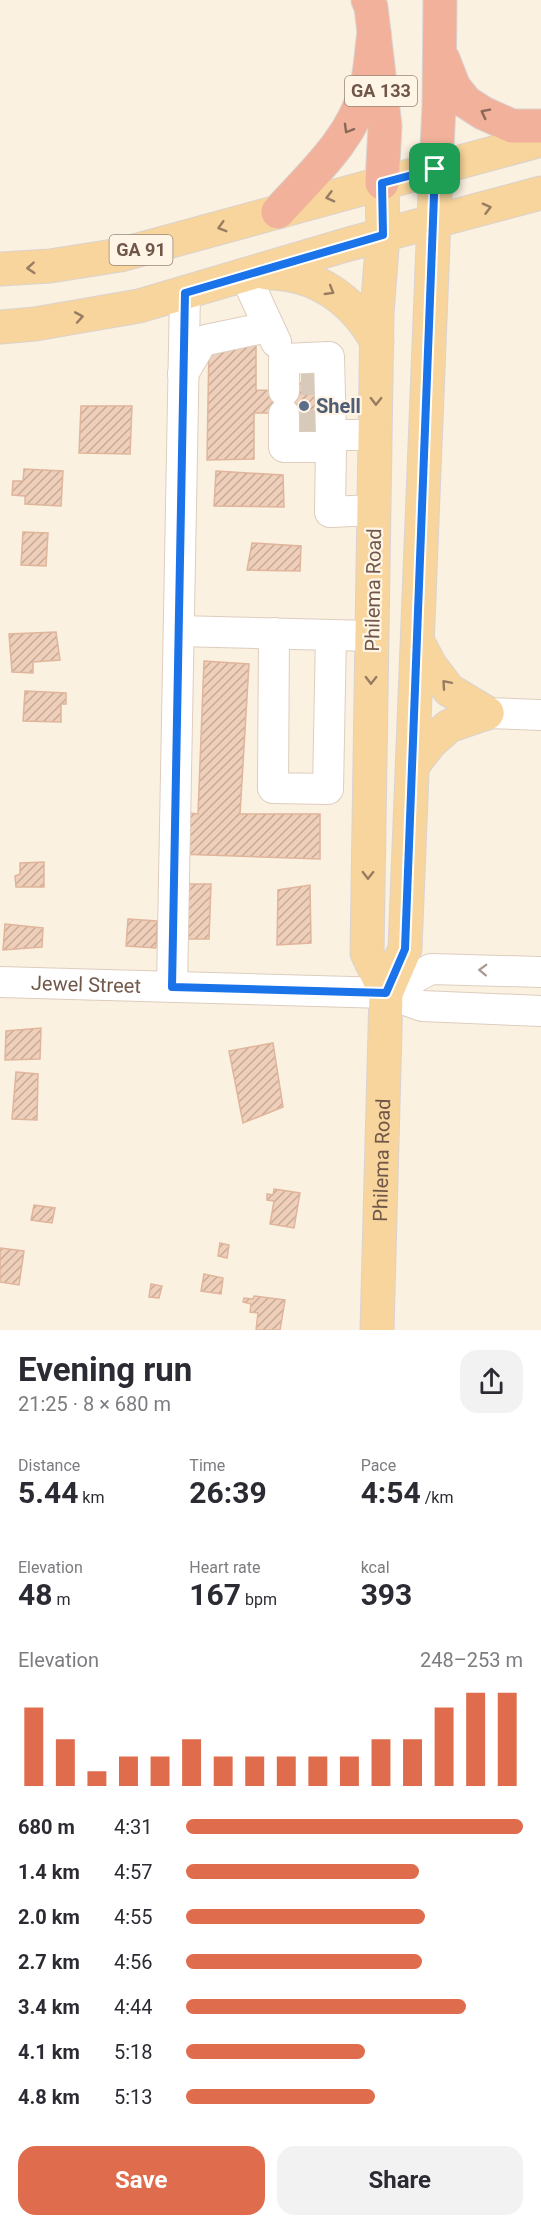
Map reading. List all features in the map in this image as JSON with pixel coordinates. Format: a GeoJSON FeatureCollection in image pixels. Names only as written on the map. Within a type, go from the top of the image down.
{"type":"FeatureCollection","features":[{"type":"Feature","properties":{"kind":"highway","name":"GA 133"},"geometry":{"type":"LineString","coordinates":[[368,0],[371,7],[385,126],[382,183]]}},
{"type":"Feature","properties":{"kind":"highway"},"geometry":{"type":"LineString","coordinates":[[435,169],[440,0]]}},
{"type":"Feature","properties":{"kind":"highway"},"geometry":{"type":"LineString","coordinates":[[278,212],[321,168],[355,116],[366,88],[374,33]]}},
{"type":"Feature","properties":{"kind":"highway"},"geometry":{"type":"LineString","coordinates":[[440,49],[454,87],[466,102],[483,113],[512,126],[541,126]]}},
{"type":"Feature","properties":{"kind":"main road"},"geometry":{"type":"LineString","coordinates":[[435,169],[541,140]]}},
{"type":"Feature","properties":{"kind":"main road","name":"GA 91"},"geometry":{"type":"LineString","coordinates":[[0,269],[50,266],[120,255],[435,169]]}},
{"type":"Feature","properties":{"kind":"main road","name":"Philema Road"},"geometry":{"type":"LineString","coordinates":[[377,1330],[386,993],[405,949],[435,169]]}},
{"type":"Feature","properties":{"kind":"main road","name":"Philema Road"},"geometry":{"type":"LineString","coordinates":[[382,183],[383,235],[375,435],[367,953],[386,993]]}},
{"type":"Feature","properties":{"kind":"main road"},"geometry":{"type":"LineString","coordinates":[[0,327],[35,324],[139,306],[383,235],[541,193]]}},
{"type":"Feature","properties":{"kind":"main road"},"geometry":{"type":"LineString","coordinates":[[250,274],[285,273],[329,289],[357,311],[377,342]]}},
{"type":"Feature","properties":{"kind":"main road"},"geometry":{"type":"LineString","coordinates":[[418,642],[430,665],[449,690],[487,713]]}},
{"type":"Feature","properties":{"kind":"main road"},"geometry":{"type":"LineString","coordinates":[[413,765],[430,743],[449,726],[487,713]]}},
{"type":"Feature","properties":{"kind":"street"},"geometry":{"type":"LineString","coordinates":[[250,274],[268,327],[307,405],[330,512],[374,510]]}},
{"type":"Feature","properties":{"kind":"street"},"geometry":{"type":"LineString","coordinates":[[172,987],[185,293]]}},
{"type":"Feature","properties":{"kind":"street"},"geometry":{"type":"LineString","coordinates":[[183,374],[206,340],[268,327]]}},
{"type":"Feature","properties":{"kind":"street"},"geometry":{"type":"LineString","coordinates":[[307,405],[375,435]]}},
{"type":"Feature","properties":{"kind":"street"},"geometry":{"type":"LineString","coordinates":[[179,631],[372,636]]}},
{"type":"Feature","properties":{"kind":"street"},"geometry":{"type":"LineString","coordinates":[[274,633],[273,788],[369,790]]}},
{"type":"Feature","properties":{"kind":"street"},"geometry":{"type":"LineString","coordinates":[[328,789],[331,635]]}},
{"type":"Feature","properties":{"kind":"street"},"geometry":{"type":"LineString","coordinates":[[487,713],[541,715]]}},
{"type":"Feature","properties":{"kind":"street"},"geometry":{"type":"LineString","coordinates":[[386,993],[431,969],[541,972]]}},
{"type":"Feature","properties":{"kind":"street","name":"Jewel Street"},"geometry":{"type":"LineString","coordinates":[[0,982],[386,993]]}},
{"type":"Feature","properties":{"kind":"street"},"geometry":{"type":"LineString","coordinates":[[386,993],[422,1006],[541,1011]]}},
{"type":"Feature","properties":{"kind":"building"},"geometry":{"type":"Polygon","coordinates":[[[209,343],[256,343],[256,390],[292,391],[302,382],[302,367],[321,367],[320,441],[299,439],[299,424],[289,413],[254,413],[254,459],[207,460],[209,343]]]}},
{"type":"Feature","properties":{"kind":"building"},"geometry":{"type":"Polygon","coordinates":[[[81,406],[132,406],[130,454],[79,453],[81,406]]]}},
{"type":"Feature","properties":{"kind":"building"},"geometry":{"type":"Polygon","coordinates":[[[24,469],[63,471],[61,506],[25,504],[25,496],[12,495],[13,481],[23,481],[24,469]]]}},
{"type":"Feature","properties":{"kind":"building"},"geometry":{"type":"Polygon","coordinates":[[[216,471],[283,475],[284,507],[214,506],[216,471]]]}},
{"type":"Feature","properties":{"kind":"building"},"geometry":{"type":"Polygon","coordinates":[[[23,532],[48,533],[46,566],[21,565],[23,532]]]}},
{"type":"Feature","properties":{"kind":"building"},"geometry":{"type":"Polygon","coordinates":[[[252,543],[301,546],[300,571],[247,570],[252,543]]]}},
{"type":"Feature","properties":{"kind":"building"},"geometry":{"type":"Polygon","coordinates":[[[56,632],[60,660],[33,662],[33,673],[12,672],[9,634],[56,632]]]}},
{"type":"Feature","properties":{"kind":"building"},"geometry":{"type":"Polygon","coordinates":[[[204,661],[249,664],[240,814],[320,814],[320,859],[178,854],[182,812],[198,814],[204,661]]]}},
{"type":"Feature","properties":{"kind":"building"},"geometry":{"type":"Polygon","coordinates":[[[25,691],[66,693],[66,704],[61,704],[61,722],[23,721],[25,691]]]}},
{"type":"Feature","properties":{"kind":"building"},"geometry":{"type":"Polygon","coordinates":[[[44,862],[44,887],[16,887],[15,876],[20,874],[20,863],[44,862]]]}},
{"type":"Feature","properties":{"kind":"building"},"geometry":{"type":"Polygon","coordinates":[[[185,884],[211,884],[209,939],[184,939],[185,884]]]}},
{"type":"Feature","properties":{"kind":"building"},"geometry":{"type":"Polygon","coordinates":[[[310,885],[311,943],[277,945],[278,890],[310,885]]]}},
{"type":"Feature","properties":{"kind":"building"},"geometry":{"type":"Polygon","coordinates":[[[128,919],[157,921],[156,948],[126,946],[128,919]]]}},
{"type":"Feature","properties":{"kind":"building"},"geometry":{"type":"Polygon","coordinates":[[[5,924],[43,928],[42,947],[3,950],[5,924]]]}},
{"type":"Feature","properties":{"kind":"building"},"geometry":{"type":"Polygon","coordinates":[[[41,1028],[40,1059],[5,1060],[6,1031],[41,1028]]]}},
{"type":"Feature","properties":{"kind":"building"},"geometry":{"type":"Polygon","coordinates":[[[273,1043],[283,1107],[243,1123],[229,1051],[273,1043]]]}},
{"type":"Feature","properties":{"kind":"building"},"geometry":{"type":"Polygon","coordinates":[[[16,1072],[38,1074],[37,1120],[12,1119],[16,1072]]]}},
{"type":"Feature","properties":{"kind":"building"},"geometry":{"type":"Polygon","coordinates":[[[274,1189],[300,1193],[294,1228],[270,1224],[274,1201],[267,1200],[267,1194],[273,1195],[274,1189]]]}},
{"type":"Feature","properties":{"kind":"building"},"geometry":{"type":"Polygon","coordinates":[[[34,1205],[55,1208],[52,1223],[31,1220],[34,1205]]]}},
{"type":"Feature","properties":{"kind":"building"},"geometry":{"type":"Polygon","coordinates":[[[220,1243],[229,1245],[227,1258],[218,1256],[220,1243]]]}},
{"type":"Feature","properties":{"kind":"building"},"geometry":{"type":"Polygon","coordinates":[[[0,1248],[24,1251],[19,1285],[0,1282],[0,1248]]]}},
{"type":"Feature","properties":{"kind":"building"},"geometry":{"type":"Polygon","coordinates":[[[204,1274],[223,1278],[221,1294],[201,1291],[204,1274]]]}},
{"type":"Feature","properties":{"kind":"building"},"geometry":{"type":"Polygon","coordinates":[[[151,1284],[162,1286],[159,1298],[149,1297],[151,1284]]]}},
{"type":"Feature","properties":{"kind":"building"},"geometry":{"type":"Polygon","coordinates":[[[254,1296],[285,1300],[280,1330],[256,1330],[258,1313],[250,1312],[251,1304],[243,1302],[244,1298],[253,1299],[254,1296]]]}},
{"type":"Feature","properties":{"kind":"tunnel"},"geometry":{"type":"LineString","coordinates":[[301,380],[321,380]]}},
{"type":"Feature","properties":{"kind":"tunnel"},"geometry":{"type":"LineString","coordinates":[[299,424],[321,425]]}},
{"type":"Feature","properties":{"kind":"place","name":"Shell"},"geometry":{"type":"Point","coordinates":[304,406]}},
{"type":"Feature","properties":{"kind":"route"},"geometry":{"type":"LineString","coordinates":[[435,169],[405,949],[386,993],[172,987],[185,293],[383,235],[382,183],[435,169]]}}]}
